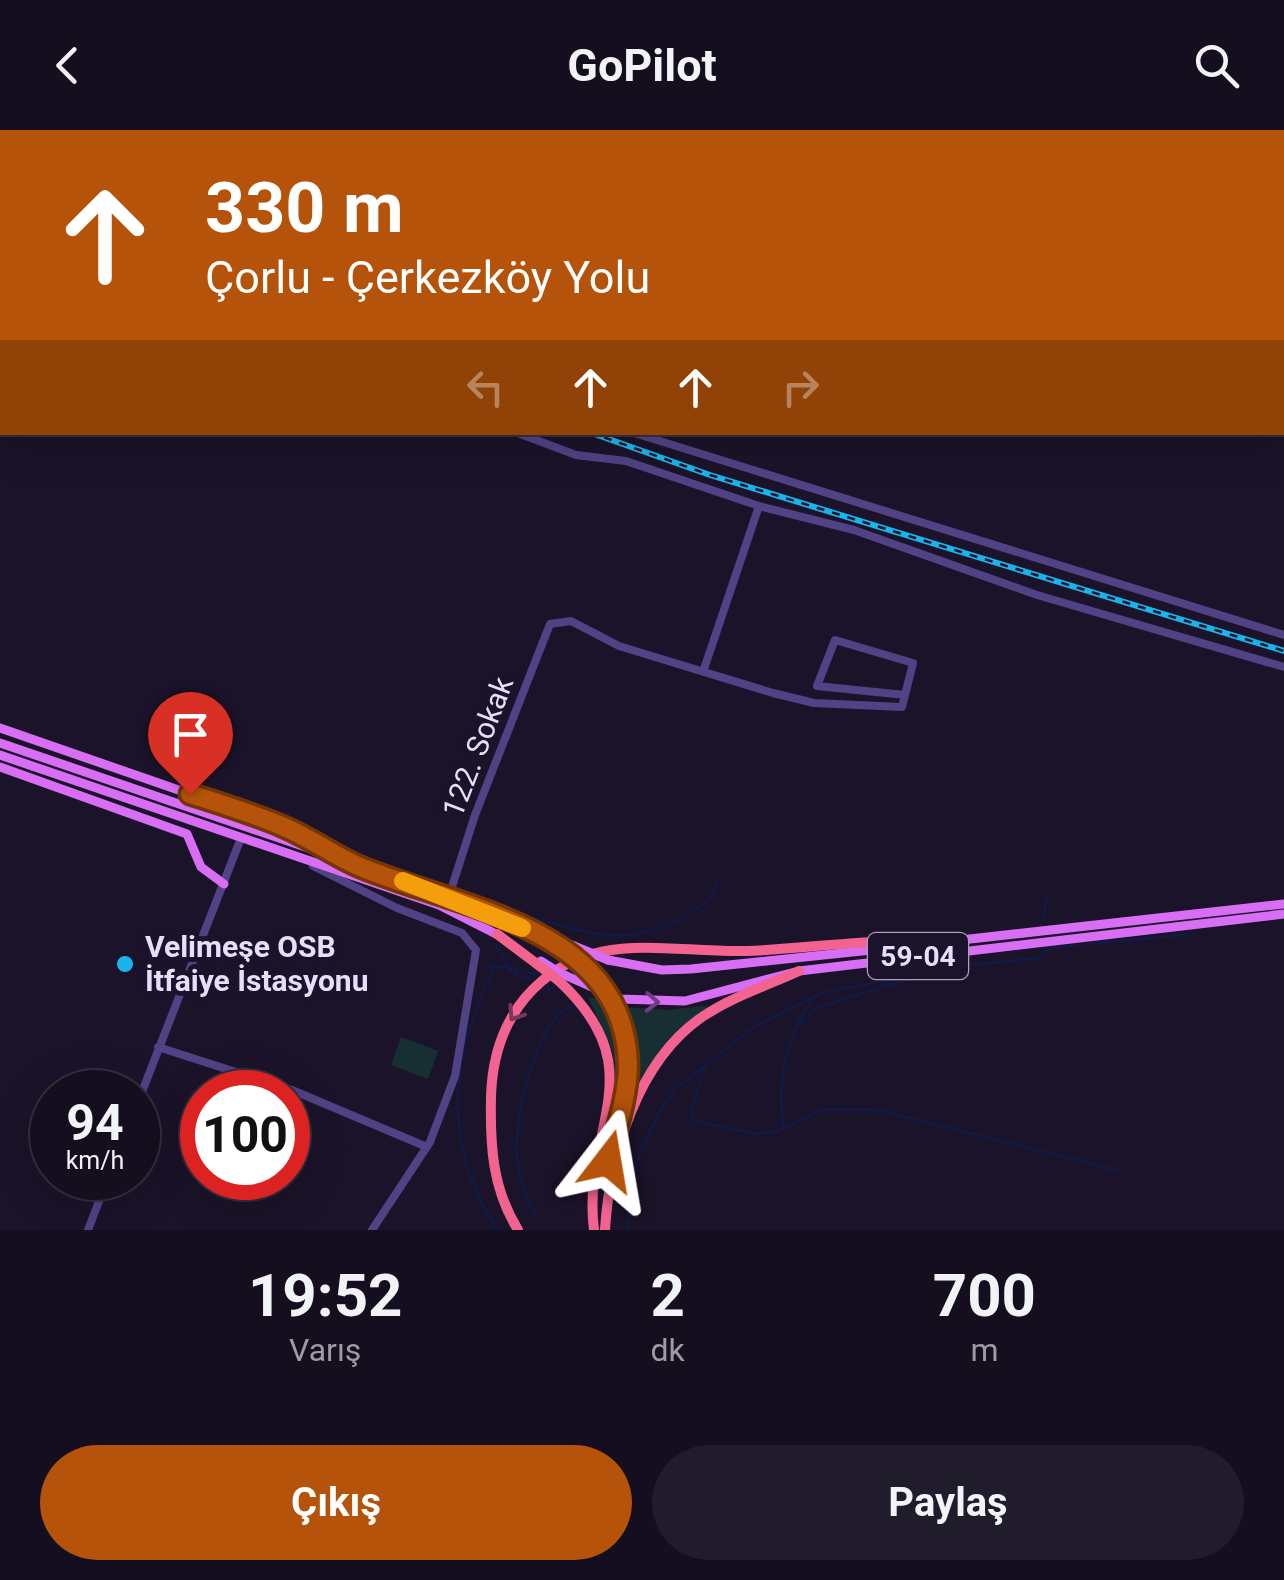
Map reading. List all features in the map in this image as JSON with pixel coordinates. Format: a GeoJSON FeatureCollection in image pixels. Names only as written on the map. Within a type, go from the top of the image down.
{"type":"FeatureCollection","features":[{"type":"Feature","properties":{"kind":"highway"},"geometry":{"type":"LineString","coordinates":[[506,920],[570,947],[614,1003],[624,1034],[628,1067],[604,1190],[605,1229]]}},
{"type":"Feature","properties":{"kind":"highway"},"geometry":{"type":"LineString","coordinates":[[496,934],[559,977],[589,1013],[611,1071],[608,1114],[593,1182],[594,1230]]}},
{"type":"Feature","properties":{"kind":"highway"},"geometry":{"type":"LineString","coordinates":[[518,1230],[499,1190],[491,1152],[494,1058],[518,1006],[569,959],[618,948],[747,951],[937,943]]}},
{"type":"Feature","properties":{"kind":"highway"},"geometry":{"type":"LineString","coordinates":[[605,1229],[610,1178],[620,1146],[646,1082],[669,1048],[719,1006],[799,971]]}},
{"type":"Feature","properties":{"kind":"main road"},"geometry":{"type":"LineString","coordinates":[[0,728],[248,814],[357,865]]}},
{"type":"Feature","properties":{"kind":"main road"},"geometry":{"type":"LineString","coordinates":[[0,743],[449,896],[506,920]]}},
{"type":"Feature","properties":{"kind":"main road"},"geometry":{"type":"LineString","coordinates":[[0,755],[452,910],[496,934]]}},
{"type":"Feature","properties":{"kind":"main road"},"geometry":{"type":"LineString","coordinates":[[0,766],[187,834],[201,867],[224,884]]}},
{"type":"Feature","properties":{"kind":"main road"},"geometry":{"type":"LineString","coordinates":[[241,838],[248,814]]}},
{"type":"Feature","properties":{"kind":"main road","name":"59-04"},"geometry":{"type":"LineString","coordinates":[[570,947],[608,960],[662,970],[691,969],[1284,904]]}},
{"type":"Feature","properties":{"kind":"main road","name":"59-04"},"geometry":{"type":"LineString","coordinates":[[559,977],[602,994],[664,1002],[707,998],[799,971],[1284,914]]}},
{"type":"Feature","properties":{"kind":"street"},"geometry":{"type":"LineString","coordinates":[[523,435],[576,454],[626,462],[759,506],[909,548],[1037,595],[1284,667]]}},
{"type":"Feature","properties":{"kind":"street"},"geometry":{"type":"LineString","coordinates":[[641,435],[1284,635]]}},
{"type":"Feature","properties":{"kind":"street"},"geometry":{"type":"LineString","coordinates":[[759,506],[704,669],[814,703],[902,707],[913,663],[835,640],[817,686],[904,695]]}},
{"type":"Feature","properties":{"kind":"street","name":"122. Sokak"},"geometry":{"type":"LineString","coordinates":[[449,896],[550,624],[571,621],[618,646],[704,669]]}},
{"type":"Feature","properties":{"kind":"street"},"geometry":{"type":"LineString","coordinates":[[150,1070],[241,838]]}},
{"type":"Feature","properties":{"kind":"street"},"geometry":{"type":"LineString","coordinates":[[291,856],[397,908],[462,933],[476,950],[455,1076],[426,1146],[372,1230]]}},
{"type":"Feature","properties":{"kind":"street"},"geometry":{"type":"LineString","coordinates":[[158,1047],[292,1090],[426,1146]]}},
{"type":"Feature","properties":{"kind":"street"},"geometry":{"type":"LineString","coordinates":[[88,1230],[100,1200]]}},
{"type":"Feature","properties":{"kind":"green space"},"geometry":{"type":"Polygon","coordinates":[[[588,997],[607,1001],[615,1027],[621,1064],[617,1103],[612,1049],[588,997]]]}},
{"type":"Feature","properties":{"kind":"green space"},"geometry":{"type":"Polygon","coordinates":[[[709,1005],[673,1036],[640,1085],[633,1081],[633,1051],[622,1007],[669,1010],[709,1005]]]}},
{"type":"Feature","properties":{"kind":"green space"},"geometry":{"type":"Polygon","coordinates":[[[401,1037],[438,1051],[428,1079],[391,1065],[401,1037]]]}},
{"type":"Feature","properties":{"kind":"waterway"},"geometry":{"type":"LineString","coordinates":[[525,915],[605,935],[643,933],[697,909],[710,897],[719,878]]}},
{"type":"Feature","properties":{"kind":"waterway"},"geometry":{"type":"LineString","coordinates":[[1043,921],[1047,897]]}},
{"type":"Feature","properties":{"kind":"waterway"},"geometry":{"type":"LineString","coordinates":[[1088,944],[1193,934]]}},
{"type":"Feature","properties":{"kind":"waterway"},"geometry":{"type":"LineString","coordinates":[[496,945],[503,956]]}},
{"type":"Feature","properties":{"kind":"waterway"},"geometry":{"type":"LineString","coordinates":[[1047,949],[1078,945]]}},
{"type":"Feature","properties":{"kind":"waterway"},"geometry":{"type":"LineString","coordinates":[[627,1230],[636,1163],[658,1114],[674,1090],[755,1026],[822,993],[957,966],[1039,958],[1046,951]]}},
{"type":"Feature","properties":{"kind":"waterway"},"geometry":{"type":"LineString","coordinates":[[501,955],[512,970]]}},
{"type":"Feature","properties":{"kind":"waterway"},"geometry":{"type":"LineString","coordinates":[[485,966],[507,967],[517,975]]}},
{"type":"Feature","properties":{"kind":"waterway"},"geometry":{"type":"LineString","coordinates":[[495,967],[468,1033],[458,1100],[467,1166],[498,1230]]}},
{"type":"Feature","properties":{"kind":"waterway"},"geometry":{"type":"LineString","coordinates":[[517,969],[517,975],[530,979]]}},
{"type":"Feature","properties":{"kind":"waterway"},"geometry":{"type":"LineString","coordinates":[[522,973],[536,973]]}},
{"type":"Feature","properties":{"kind":"waterway"},"geometry":{"type":"LineString","coordinates":[[799,1024],[818,1008],[926,973]]}},
{"type":"Feature","properties":{"kind":"waterway"},"geometry":{"type":"LineString","coordinates":[[547,982],[550,995]]}},
{"type":"Feature","properties":{"kind":"waterway"},"geometry":{"type":"LineString","coordinates":[[783,1127],[781,1092],[785,1059],[813,998]]}},
{"type":"Feature","properties":{"kind":"waterway"},"geometry":{"type":"LineString","coordinates":[[535,1215],[523,1187],[517,1157],[523,1095],[548,1028],[560,1013],[574,1005]]}},
{"type":"Feature","properties":{"kind":"waterway"},"geometry":{"type":"LineString","coordinates":[[704,1067],[691,1110],[695,1121],[756,1134],[779,1131],[823,1109],[878,1110],[1116,1170]]}},
{"type":"Feature","properties":{"kind":"railway"},"geometry":{"type":"LineString","coordinates":[[597,435],[710,475],[1284,651]]}},
{"type":"Feature","properties":{"kind":"slow traffic"},"geometry":{"type":"LineString","coordinates":[[403,881],[467,903],[522,928]]}},
{"type":"Feature","properties":{"kind":"place","name":"Velimeşe OSB İtfaiye İstasyonu"},"geometry":{"type":"Point","coordinates":[125,964]}},
{"type":"Feature","properties":{"kind":"route"},"geometry":{"type":"LineString","coordinates":[[190,794],[281,826],[357,865],[467,903],[565,949],[584,964],[614,1003],[626,1048],[625,1092],[608,1161]]}}]}
